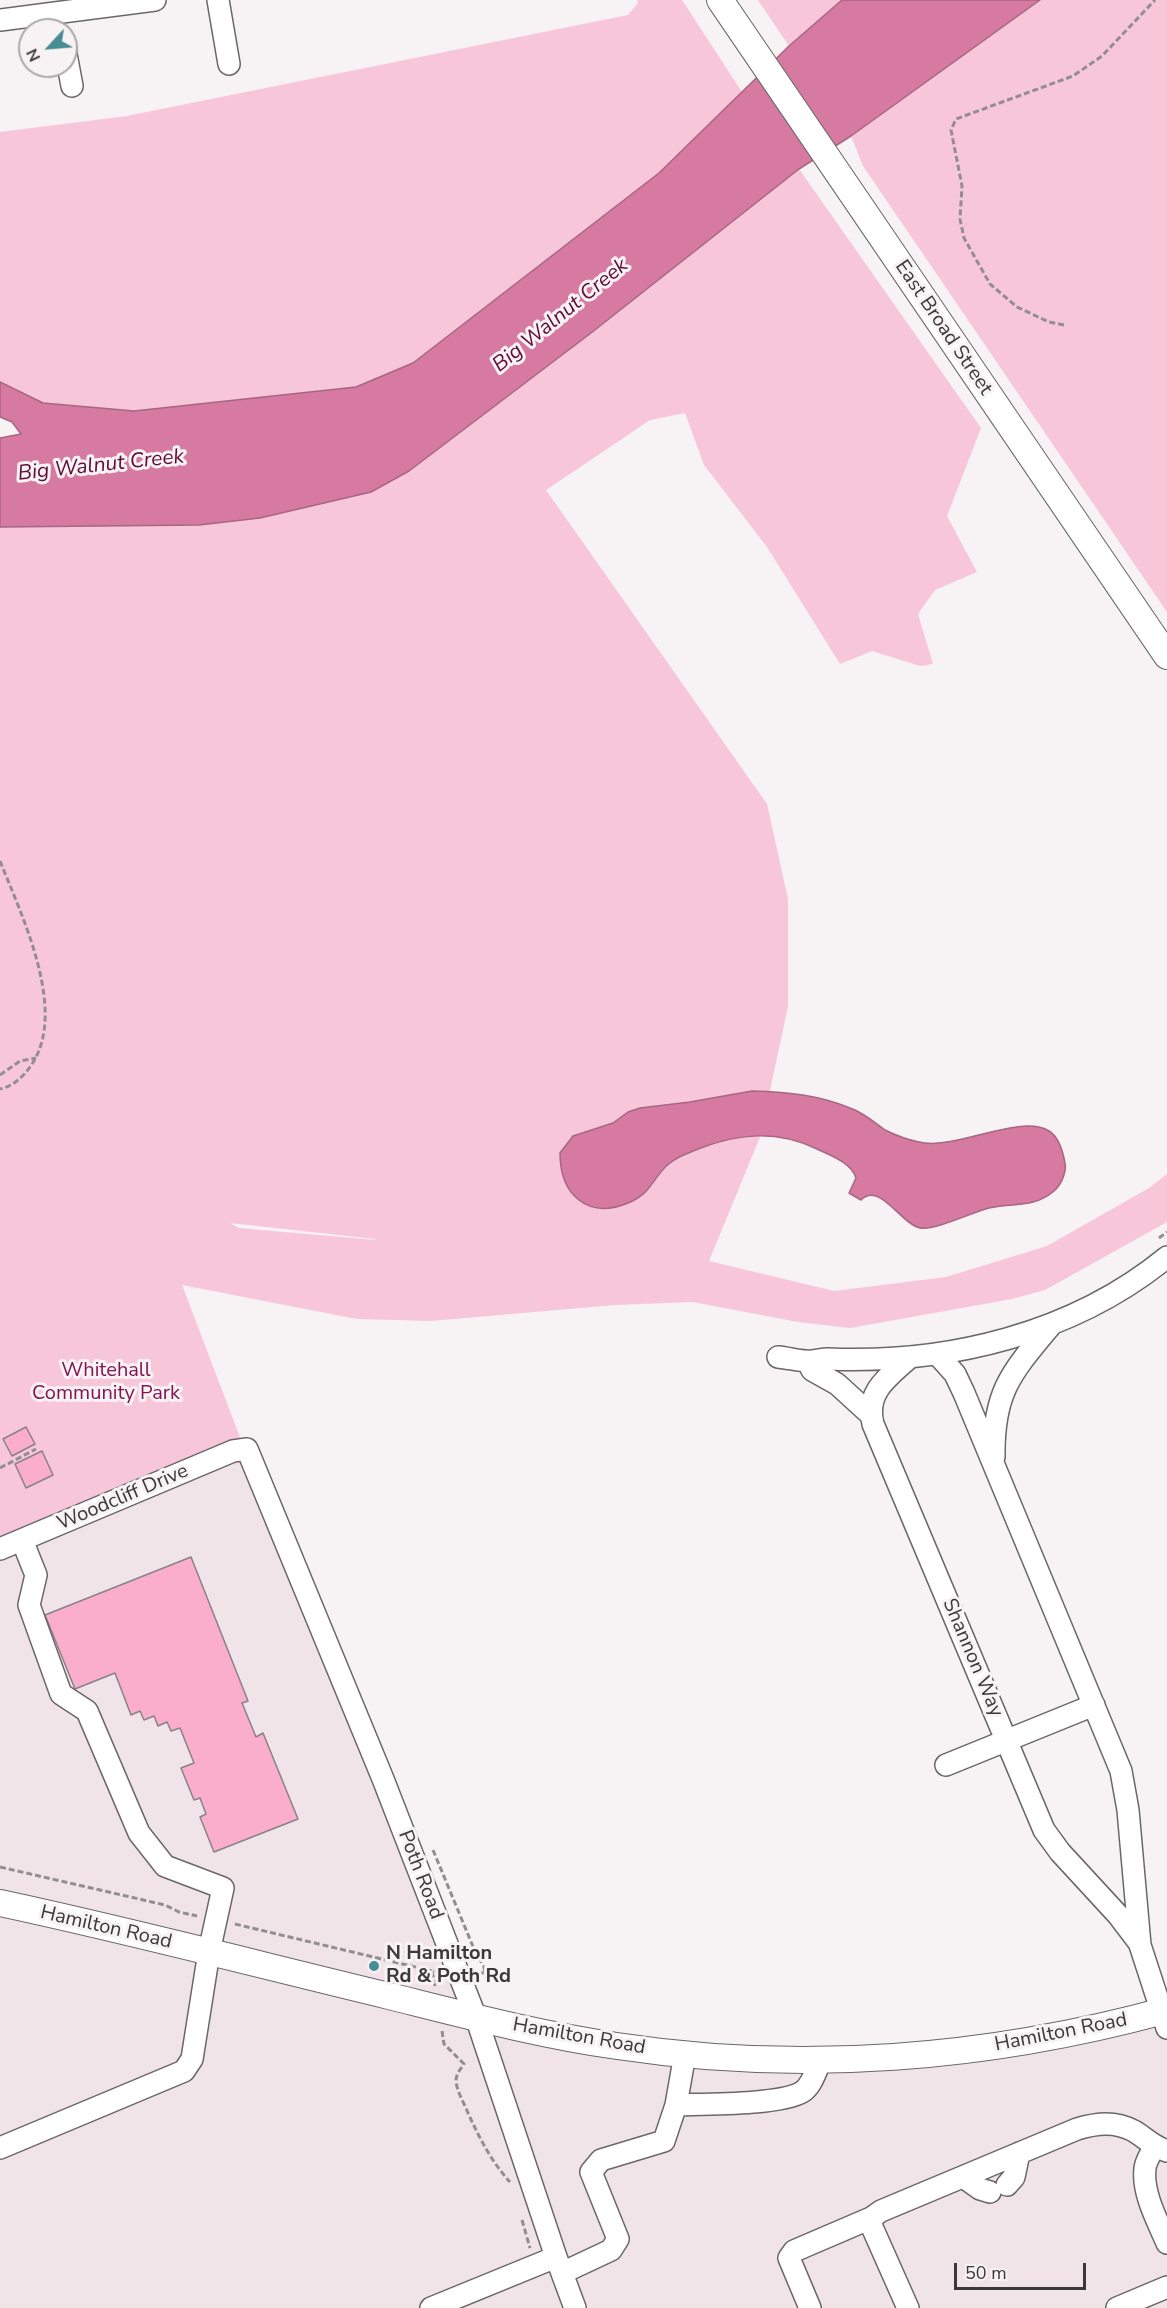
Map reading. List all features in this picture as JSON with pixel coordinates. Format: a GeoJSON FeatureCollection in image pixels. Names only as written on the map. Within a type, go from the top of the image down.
{"type":"FeatureCollection","features":[{"type":"Feature","properties":{"kind":"main road","name":"East Broad Street"},"geometry":{"type":"LineString","coordinates":[[720,0],[1167,656]]}},
{"type":"Feature","properties":{"kind":"main road","name":"Hamilton Road"},"geometry":{"type":"LineString","coordinates":[[0,1903],[555,2036],[685,2054],[765,2060],[921,2056],[1050,2038],[1165,2017]]}},
{"type":"Feature","properties":{"kind":"street"},"geometry":{"type":"LineString","coordinates":[[64,18],[82,5],[155,0]]}},
{"type":"Feature","properties":{"kind":"street"},"geometry":{"type":"LineString","coordinates":[[218,0],[229,64]]}},
{"type":"Feature","properties":{"kind":"street"},"geometry":{"type":"LineString","coordinates":[[0,20],[18,20]]}},
{"type":"Feature","properties":{"kind":"street"},"geometry":{"type":"LineString","coordinates":[[70,78],[72,87]]}},
{"type":"Feature","properties":{"kind":"street"},"geometry":{"type":"LineString","coordinates":[[778,1357],[808,1362],[824,1359],[909,1358],[1002,1340],[1052,1325],[1123,1289],[1161,1250]]}},
{"type":"Feature","properties":{"kind":"street","name":"Shannon Way"},"geometry":{"type":"LineString","coordinates":[[994,1464],[995,1431],[1000,1400],[1006,1385],[1020,1362],[1052,1325]]}},
{"type":"Feature","properties":{"kind":"street","name":"Shannon Way"},"geometry":{"type":"LineString","coordinates":[[937,1354],[950,1367],[960,1383],[1116,1759],[1126,1789],[1140,1945],[1165,2017]]}},
{"type":"Feature","properties":{"kind":"street"},"geometry":{"type":"LineString","coordinates":[[871,1415],[876,1389],[909,1358]]}},
{"type":"Feature","properties":{"kind":"street"},"geometry":{"type":"LineString","coordinates":[[808,1362],[812,1370],[837,1384],[871,1415]]}},
{"type":"Feature","properties":{"kind":"street","name":"Shannon Way"},"geometry":{"type":"LineString","coordinates":[[871,1415],[1044,1830],[1060,1852],[1118,1915],[1140,1945]]}},
{"type":"Feature","properties":{"kind":"street","name":"Woodcliff Drive"},"geometry":{"type":"LineString","coordinates":[[0,1549],[233,1451],[247,1449]]}},
{"type":"Feature","properties":{"kind":"street","name":"Poth Road"},"geometry":{"type":"LineString","coordinates":[[247,1449],[383,1779],[475,2017],[575,2308]]}},
{"type":"Feature","properties":{"kind":"street"},"geometry":{"type":"LineString","coordinates":[[0,2148],[184,2071],[192,2060],[209,1952],[223,1888],[165,1866],[140,1833],[87,1711],[61,1694],[29,1605],[36,1575],[22,1540]]}},
{"type":"Feature","properties":{"kind":"street"},"geometry":{"type":"LineString","coordinates":[[946,1765],[1094,1705]]}},
{"type":"Feature","properties":{"kind":"street"},"geometry":{"type":"LineString","coordinates":[[431,2308],[611,2250],[618,2239],[591,2172],[601,2160],[664,2141],[676,2105],[685,2054]]}},
{"type":"Feature","properties":{"kind":"street"},"geometry":{"type":"LineString","coordinates":[[676,2105],[783,2099],[803,2092],[810,2085],[821,2060]]}},
{"type":"Feature","properties":{"kind":"street"},"geometry":{"type":"LineString","coordinates":[[810,2308],[789,2258],[794,2251],[871,2218],[881,2211],[1077,2129],[1098,2123],[1118,2125],[1134,2132],[1160,2149],[1144,2168],[1154,2214],[1167,2243]]}},
{"type":"Feature","properties":{"kind":"street"},"geometry":{"type":"LineString","coordinates":[[963,2177],[980,2189],[998,2188],[1014,2177],[1019,2153]]}},
{"type":"Feature","properties":{"kind":"street"},"geometry":{"type":"LineString","coordinates":[[871,2218],[872,2227],[908,2308]]}},
{"type":"Feature","properties":{"kind":"street"},"geometry":{"type":"LineString","coordinates":[[1117,2308],[1167,2287]]}},
{"type":"Feature","properties":{"kind":"path"},"geometry":{"type":"LineString","coordinates":[[1064,325],[1049,322],[1017,307],[990,284],[977,262],[964,238],[960,219],[962,186],[951,130],[956,119],[1073,76],[1102,56],[1155,0]]}},
{"type":"Feature","properties":{"kind":"path"},"geometry":{"type":"LineString","coordinates":[[0,861],[30,939],[41,983],[44,1024],[42,1042],[36,1058],[17,1081],[0,1089]]}},
{"type":"Feature","properties":{"kind":"path"},"geometry":{"type":"LineString","coordinates":[[0,1075],[20,1061],[36,1058]]}},
{"type":"Feature","properties":{"kind":"path"},"geometry":{"type":"LineString","coordinates":[[1161,1250],[1167,1232]]}},
{"type":"Feature","properties":{"kind":"path"},"geometry":{"type":"LineString","coordinates":[[0,1468],[36,1449]]}},
{"type":"Feature","properties":{"kind":"shaded area"},"geometry":{"type":"Polygon","coordinates":[[[241,1440],[472,2022],[792,2061],[1167,2012],[1167,2308],[0,2308],[0,1541],[241,1440]]]}},
{"type":"Feature","properties":{"kind":"green space"},"geometry":{"type":"Polygon","coordinates":[[[637,0],[682,0],[742,92],[659,173],[413,363],[356,387],[134,411],[43,403],[0,382],[0,132],[127,116],[628,15],[638,3],[637,0]]]}},
{"type":"Feature","properties":{"kind":"green space"},"geometry":{"type":"Polygon","coordinates":[[[758,0],[842,0],[789,46],[758,0]]]}},
{"type":"Feature","properties":{"kind":"green space"},"geometry":{"type":"Polygon","coordinates":[[[1040,0],[1167,0],[1167,612],[863,166],[851,136],[1040,0]]]}},
{"type":"Feature","properties":{"kind":"green space","name":"Whitehall Community Park"},"geometry":{"type":"Polygon","coordinates":[[[799,169],[981,428],[947,516],[977,572],[935,590],[918,614],[933,664],[920,666],[872,651],[840,664],[767,547],[704,465],[685,413],[650,420],[546,490],[767,804],[788,899],[788,1006],[760,1137],[709,1261],[834,1291],[946,1277],[1047,1246],[1149,1188],[1167,1174],[1167,1222],[1045,1290],[1012,1299],[850,1328],[798,1322],[693,1302],[615,1305],[430,1321],[357,1319],[182,1285],[241,1440],[0,1541],[0,527],[199,525],[260,518],[591,333],[799,169]],[[230,1223],[239,1228],[375,1239],[230,1223]]]}},
{"type":"Feature","properties":{"kind":"water","name":"Big Walnut Creek"},"geometry":{"type":"Polygon","coordinates":[[[842,0],[1040,0],[851,136],[799,169],[591,333],[409,471],[371,492],[260,518],[199,525],[0,527],[0,438],[21,434],[12,422],[0,417],[0,382],[43,403],[134,411],[356,387],[413,363],[659,173],[789,46],[842,0]]]}},
{"type":"Feature","properties":{"kind":"water"},"geometry":{"type":"Polygon","coordinates":[[[752,1091],[791,1093],[830,1101],[859,1112],[889,1132],[919,1142],[950,1142],[1021,1126],[1037,1127],[1049,1131],[1058,1141],[1065,1163],[1064,1174],[1057,1188],[1039,1200],[989,1208],[926,1228],[913,1225],[883,1199],[868,1196],[861,1200],[849,1193],[856,1178],[850,1168],[840,1160],[802,1143],[773,1136],[728,1140],[684,1155],[664,1168],[643,1194],[628,1203],[613,1207],[600,1208],[579,1200],[565,1180],[560,1153],[573,1136],[613,1123],[628,1112],[640,1108],[752,1091]]]}},
{"type":"Feature","properties":{"kind":"building"},"geometry":{"type":"Polygon","coordinates":[[[26,1427],[35,1444],[12,1456],[3,1439],[26,1427]]]}},
{"type":"Feature","properties":{"kind":"building"},"geometry":{"type":"Polygon","coordinates":[[[42,1451],[53,1475],[26,1488],[15,1464],[42,1451]]]}},
{"type":"Feature","properties":{"kind":"building"},"geometry":{"type":"Polygon","coordinates":[[[191,1557],[248,1701],[242,1703],[256,1737],[263,1733],[298,1819],[214,1852],[200,1817],[206,1814],[200,1798],[194,1800],[181,1768],[194,1763],[180,1728],[171,1731],[167,1722],[158,1726],[154,1716],[144,1720],[140,1711],[131,1715],[115,1673],[75,1689],[45,1615],[191,1557]]]}},
{"type":"Feature","properties":{"kind":"place","name":"N Hamilton Rd & Poth Rd"},"geometry":{"type":"Point","coordinates":[374,1966]}}]}
